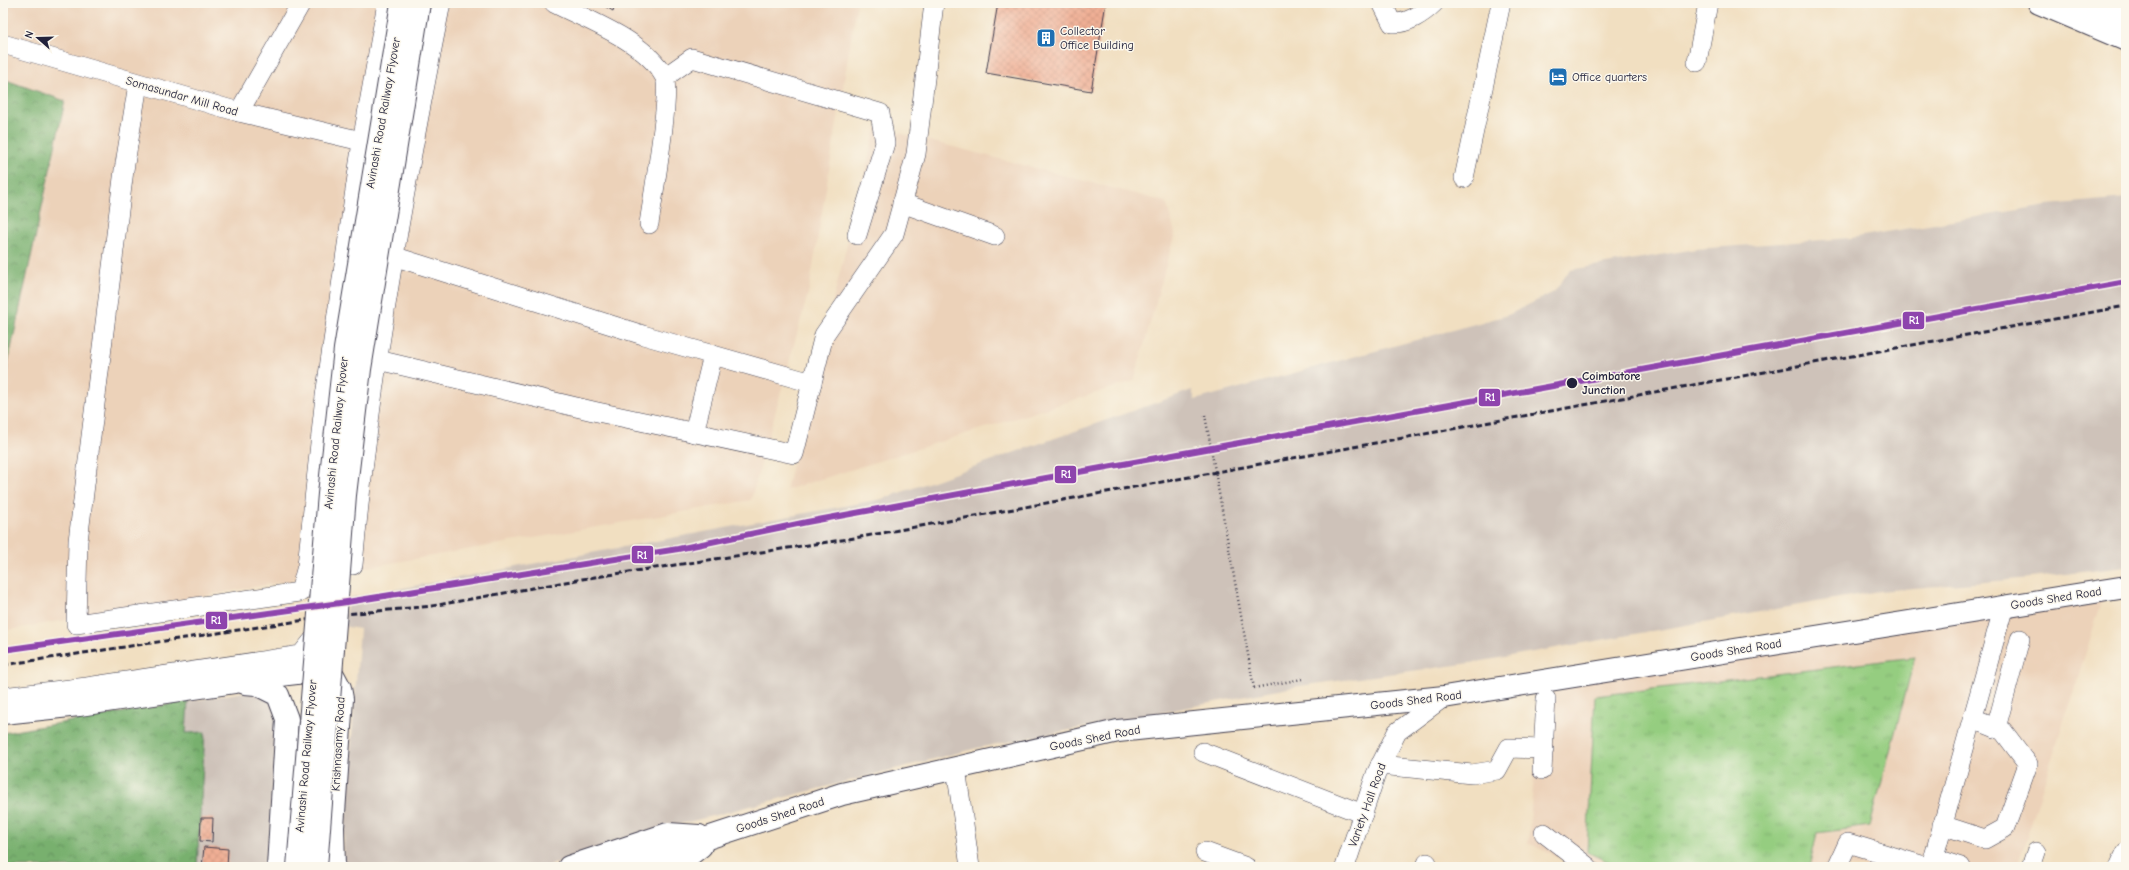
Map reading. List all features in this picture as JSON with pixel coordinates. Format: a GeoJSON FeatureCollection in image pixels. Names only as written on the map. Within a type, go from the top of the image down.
{"type":"FeatureCollection","features":[{"type":"Feature","properties":{"kind":"main road","name":"Avinashi Road Railway Flyover"},"geometry":{"type":"LineString","coordinates":[[298,867],[329,494],[345,349],[402,3]]}},
{"type":"Feature","properties":{"kind":"main road","name":"Avinashi Road Railway Flyover"},"geometry":{"type":"LineString","coordinates":[[316,867],[344,503],[359,377],[383,215],[419,3]]}},
{"type":"Feature","properties":{"kind":"main road"},"geometry":{"type":"LineString","coordinates":[[2039,3],[2126,40]]}},
{"type":"Feature","properties":{"kind":"main road"},"geometry":{"type":"LineString","coordinates":[[2088,3],[2126,20]]}},
{"type":"Feature","properties":{"kind":"main road"},"geometry":{"type":"LineString","coordinates":[[380,177],[385,146]]}},
{"type":"Feature","properties":{"kind":"main road","name":"Goods Shed Road"},"geometry":{"type":"LineString","coordinates":[[619,867],[676,858],[713,837],[842,794],[1118,731],[1444,698],[2126,587]]}},
{"type":"Feature","properties":{"kind":"main road","name":"Krishnasamy Road"},"geometry":{"type":"LineString","coordinates":[[3,713],[79,705],[322,670],[332,673],[342,699],[333,827],[334,867]]}},
{"type":"Feature","properties":{"kind":"main road","name":"Krishnasamy Road"},"geometry":{"type":"LineString","coordinates":[[235,683],[256,684],[278,695],[287,719],[278,867]]}},
{"type":"Feature","properties":{"kind":"main road"},"geometry":{"type":"LineString","coordinates":[[569,867],[668,834],[713,837]]}},
{"type":"Feature","properties":{"kind":"street"},"geometry":{"type":"LineString","coordinates":[[239,112],[301,3]]}},
{"type":"Feature","properties":{"kind":"street"},"geometry":{"type":"LineString","coordinates":[[138,84],[124,170],[78,541],[76,624],[300,592],[307,566],[325,396],[362,142],[387,3]]}},
{"type":"Feature","properties":{"kind":"street"},"geometry":{"type":"LineString","coordinates":[[307,566],[353,565],[359,500],[393,256],[411,151],[441,3]]}},
{"type":"Feature","properties":{"kind":"street"},"geometry":{"type":"LineString","coordinates":[[554,3],[646,53],[665,77],[666,106],[649,224]]}},
{"type":"Feature","properties":{"kind":"street"},"geometry":{"type":"LineString","coordinates":[[378,360],[694,433],[794,454],[824,335],[894,234],[916,154],[934,3]]}},
{"type":"Feature","properties":{"kind":"street"},"geometry":{"type":"LineString","coordinates":[[1382,3],[1392,23],[1403,24],[1429,8],[1434,3]]}},
{"type":"Feature","properties":{"kind":"street"},"geometry":{"type":"LineString","coordinates":[[1464,178],[1501,3]]}},
{"type":"Feature","properties":{"kind":"street"},"geometry":{"type":"LineString","coordinates":[[1697,62],[1708,3]]}},
{"type":"Feature","properties":{"kind":"street","name":"Somasundar Mill Road"},"geometry":{"type":"LineString","coordinates":[[3,44],[239,112],[362,142],[411,151]]}},
{"type":"Feature","properties":{"kind":"street"},"geometry":{"type":"LineString","coordinates":[[665,77],[692,58],[880,113],[885,143],[857,235]]}},
{"type":"Feature","properties":{"kind":"street"},"geometry":{"type":"LineString","coordinates":[[902,203],[995,236]]}},
{"type":"Feature","properties":{"kind":"street"},"geometry":{"type":"LineString","coordinates":[[393,256],[643,336],[812,383]]}},
{"type":"Feature","properties":{"kind":"street"},"geometry":{"type":"LineString","coordinates":[[694,433],[712,355]]}},
{"type":"Feature","properties":{"kind":"street"},"geometry":{"type":"LineString","coordinates":[[1931,864],[2004,606]]}},
{"type":"Feature","properties":{"kind":"street"},"geometry":{"type":"LineString","coordinates":[[3,698],[301,655],[324,627]]}},
{"type":"Feature","properties":{"kind":"street"},"geometry":{"type":"LineString","coordinates":[[1996,728],[2020,639]]}},
{"type":"Feature","properties":{"kind":"street","name":"Variety Hall Road"},"geometry":{"type":"LineString","coordinates":[[1345,867],[1380,765],[1397,732],[1444,698]]}},
{"type":"Feature","properties":{"kind":"street"},"geometry":{"type":"LineString","coordinates":[[1542,770],[1546,699]]}},
{"type":"Feature","properties":{"kind":"street"},"geometry":{"type":"LineString","coordinates":[[1942,825],[1984,839],[2005,828],[2028,764],[2003,731],[1972,719]]}},
{"type":"Feature","properties":{"kind":"street"},"geometry":{"type":"LineString","coordinates":[[1380,765],[1472,774],[1497,770],[1509,748],[1544,749]]}},
{"type":"Feature","properties":{"kind":"street"},"geometry":{"type":"LineString","coordinates":[[1203,752],[1362,814]]}},
{"type":"Feature","properties":{"kind":"street"},"geometry":{"type":"LineString","coordinates":[[956,768],[970,867]]}},
{"type":"Feature","properties":{"kind":"street"},"geometry":{"type":"LineString","coordinates":[[1544,833],[1588,867]]}},
{"type":"Feature","properties":{"kind":"street"},"geometry":{"type":"LineString","coordinates":[[1836,867],[1848,843],[1931,864],[1961,867]]}},
{"type":"Feature","properties":{"kind":"street"},"geometry":{"type":"LineString","coordinates":[[1205,852],[1246,867]]}},
{"type":"Feature","properties":{"kind":"street"},"geometry":{"type":"LineString","coordinates":[[2119,867],[2126,852]]}},
{"type":"Feature","properties":{"kind":"path"},"geometry":{"type":"LineString","coordinates":[[1205,415],[1254,688],[1302,679]]}},
{"type":"Feature","properties":{"kind":"shaded area"},"geometry":{"type":"Polygon","coordinates":[[[3,3],[857,3],[809,290],[751,500],[3,631],[3,3]]]}},
{"type":"Feature","properties":{"kind":"shaded area"},"geometry":{"type":"Polygon","coordinates":[[[876,127],[1166,202],[1175,233],[1134,381],[786,490],[876,127]]]}},
{"type":"Feature","properties":{"kind":"shaded area"},"geometry":{"type":"Polygon","coordinates":[[[2126,198],[2126,567],[2031,578],[1879,591],[1471,663],[1299,686],[977,748],[646,833],[545,867],[342,867],[360,629],[342,626],[349,598],[882,499],[1192,390],[1195,400],[1508,315],[1554,292],[1570,270],[1696,249],[1851,238],[2048,205],[2126,198]]]}},
{"type":"Feature","properties":{"kind":"shaded area"},"geometry":{"type":"Polygon","coordinates":[[[2103,599],[2017,867],[1579,867],[1528,843],[1542,687],[2103,599]]]}},
{"type":"Feature","properties":{"kind":"shaded area"},"geometry":{"type":"Polygon","coordinates":[[[256,690],[267,694],[278,718],[270,867],[3,867],[3,733],[256,690]]]}},
{"type":"Feature","properties":{"kind":"green space"},"geometry":{"type":"Polygon","coordinates":[[[3,79],[65,101],[7,367],[3,477],[3,79]]]}},
{"type":"Feature","properties":{"kind":"green space"},"geometry":{"type":"Polygon","coordinates":[[[1915,657],[1870,826],[1817,833],[1809,867],[1620,867],[1587,852],[1595,696],[1915,657]]]}},
{"type":"Feature","properties":{"kind":"green space"},"geometry":{"type":"Polygon","coordinates":[[[188,701],[186,733],[205,732],[197,867],[3,867],[3,733],[188,701]]]}},
{"type":"Feature","properties":{"kind":"building"},"geometry":{"type":"Polygon","coordinates":[[[599,3],[615,3],[613,11],[599,3]]]}},
{"type":"Feature","properties":{"kind":"building","name":"Collector Office Building"},"geometry":{"type":"Polygon","coordinates":[[[998,3],[1106,3],[1091,91],[986,73],[998,3]]]}},
{"type":"Feature","properties":{"kind":"building"},"geometry":{"type":"Polygon","coordinates":[[[201,818],[213,818],[212,842],[200,841],[201,818]]]}},
{"type":"Feature","properties":{"kind":"building"},"geometry":{"type":"Polygon","coordinates":[[[204,847],[228,849],[227,867],[202,867],[204,847]]]}},
{"type":"Feature","properties":{"kind":"railway"},"geometry":{"type":"LineString","coordinates":[[807,522],[2126,282]]}},
{"type":"Feature","properties":{"kind":"railway"},"geometry":{"type":"LineString","coordinates":[[3,665],[346,614],[432,606],[582,579],[855,538],[2126,306]]}},
{"type":"Feature","properties":{"kind":"transit line","name":"R1"},"geometry":{"type":"LineString","coordinates":[[3,650],[347,602],[678,549],[807,522],[2126,282]]}},
{"type":"Feature","properties":{"kind":"place","name":"Collector Office Building"},"geometry":{"type":"Point","coordinates":[1046,38]}},
{"type":"Feature","properties":{"kind":"place","name":"Office quarters"},"geometry":{"type":"Point","coordinates":[1558,77]}},
{"type":"Feature","properties":{"kind":"place","name":"Coimbatore Junction"},"geometry":{"type":"Point","coordinates":[1572,383]}}]}
